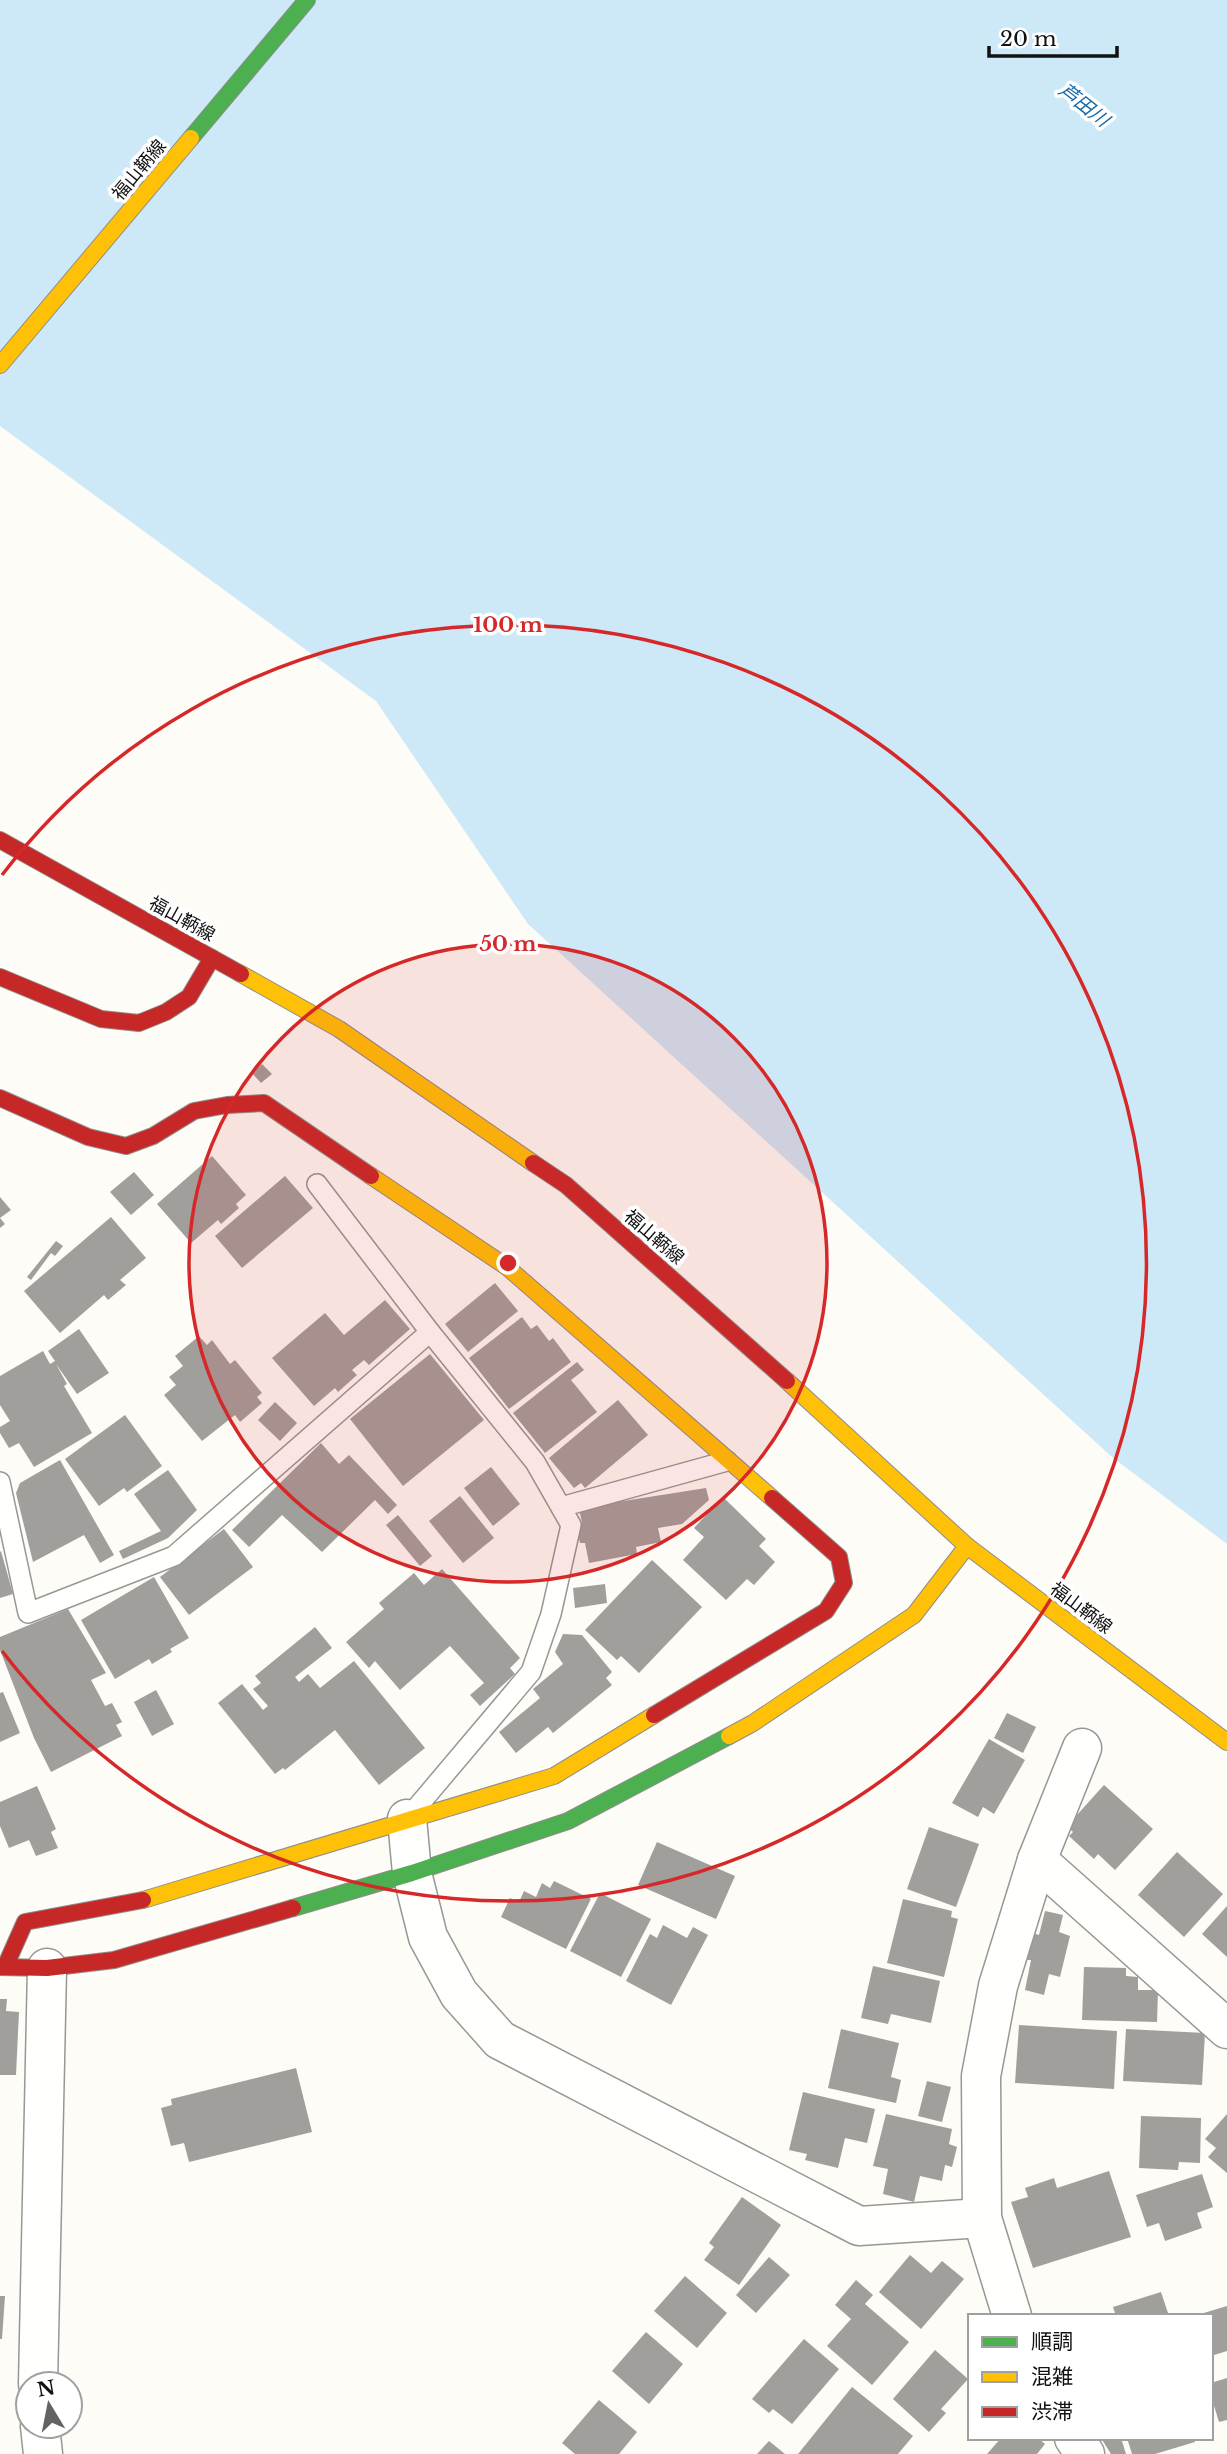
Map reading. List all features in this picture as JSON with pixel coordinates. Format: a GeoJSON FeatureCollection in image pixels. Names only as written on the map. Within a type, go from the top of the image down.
{"type":"FeatureCollection","features":[{"type":"Feature","properties":{"kind":"street","name":"福山鞆線"},"geometry":{"type":"LineString","coordinates":[[0,365],[307,0]]}},
{"type":"Feature","properties":{"kind":"street","name":"福山鞆線"},"geometry":{"type":"LineString","coordinates":[[0,840],[339,1029],[566,1185],[739,1337],[967,1546],[1227,1742]]}},
{"type":"Feature","properties":{"kind":"street"},"geometry":{"type":"LineString","coordinates":[[0,978],[101,1019],[139,1023],[166,1012],[188,998],[212,958]]}},
{"type":"Feature","properties":{"kind":"street"},"geometry":{"type":"LineString","coordinates":[[0,1098],[88,1138],[126,1146],[153,1136],[194,1111],[226,1105],[264,1103],[507,1267],[839,1557],[844,1583],[826,1611],[554,1776],[139,1901],[26,1922],[2,1967],[47,1968],[114,1960],[412,1873],[568,1821],[753,1723],[914,1615],[967,1546]]}},
{"type":"Feature","properties":{"kind":"street"},"geometry":{"type":"LineString","coordinates":[[1011,2314],[982,2218],[981,2076],[998,1986],[1037,1860],[1083,1748]]}},
{"type":"Feature","properties":{"kind":"street"},"geometry":{"type":"LineString","coordinates":[[407,1819],[412,1873],[428,1937],[459,1994],[500,2040],[859,2226],[982,2218]]}},
{"type":"Feature","properties":{"kind":"street"},"geometry":{"type":"LineString","coordinates":[[1037,1860],[1227,2029]]}},
{"type":"Feature","properties":{"kind":"street"},"geometry":{"type":"LineString","coordinates":[[38,2370],[47,1968]]}},
{"type":"Feature","properties":{"kind":"lane"},"geometry":{"type":"LineString","coordinates":[[317,1184],[430,1332],[535,1462],[571,1525],[551,1614],[531,1672],[407,1819]]}},
{"type":"Feature","properties":{"kind":"lane"},"geometry":{"type":"LineString","coordinates":[[0,1482],[28,1614],[174,1556],[430,1332]]}},
{"type":"Feature","properties":{"kind":"lane"},"geometry":{"type":"LineString","coordinates":[[561,1507],[727,1461]]}},
{"type":"Feature","properties":{"kind":"water","name":"芦田川"},"geometry":{"type":"Polygon","coordinates":[[[0,0],[1227,0],[1227,1544],[1112,1457],[528,924],[376,701],[0,426],[0,0]]]}},
{"type":"Feature","properties":{"kind":"building"},"geometry":{"type":"Polygon","coordinates":[[[262,1064],[272,1074],[261,1083],[252,1073],[262,1064]]]}},
{"type":"Feature","properties":{"kind":"building"},"geometry":{"type":"Polygon","coordinates":[[[212,1156],[246,1195],[236,1204],[239,1208],[221,1224],[218,1220],[191,1243],[157,1204],[212,1156]]]}},
{"type":"Feature","properties":{"kind":"building"},"geometry":{"type":"Polygon","coordinates":[[[134,1172],[154,1195],[131,1215],[110,1192],[134,1172]]]}},
{"type":"Feature","properties":{"kind":"building"},"geometry":{"type":"Polygon","coordinates":[[[285,1176],[313,1208],[242,1268],[215,1236],[285,1176]]]}},
{"type":"Feature","properties":{"kind":"building"},"geometry":{"type":"Polygon","coordinates":[[[0,1197],[11,1210],[0,1218],[0,1197]]]}},
{"type":"Feature","properties":{"kind":"building"},"geometry":{"type":"Polygon","coordinates":[[[111,1217],[146,1258],[120,1280],[126,1285],[108,1300],[104,1295],[60,1333],[24,1291],[111,1217]]]}},
{"type":"Feature","properties":{"kind":"building"},"geometry":{"type":"Polygon","coordinates":[[[56,1241],[63,1246],[55,1256],[51,1253],[31,1280],[27,1277],[56,1241]]]}},
{"type":"Feature","properties":{"kind":"building"},"geometry":{"type":"Polygon","coordinates":[[[495,1283],[518,1311],[468,1352],[445,1324],[495,1283]]]}},
{"type":"Feature","properties":{"kind":"building"},"geometry":{"type":"Polygon","coordinates":[[[385,1300],[410,1329],[369,1365],[364,1360],[352,1370],[357,1375],[338,1392],[335,1388],[314,1406],[272,1358],[325,1313],[344,1335],[385,1300]]]}},
{"type":"Feature","properties":{"kind":"building"},"geometry":{"type":"Polygon","coordinates":[[[522,1317],[531,1329],[537,1325],[549,1341],[553,1338],[571,1362],[509,1409],[469,1358],[522,1317]]]}},
{"type":"Feature","properties":{"kind":"building"},"geometry":{"type":"Polygon","coordinates":[[[79,1329],[109,1373],[77,1394],[56,1364],[67,1384],[64,1386],[92,1433],[34,1467],[19,1443],[9,1448],[0,1433],[0,1427],[10,1421],[0,1405],[0,1376],[43,1351],[50,1364],[55,1361],[48,1351],[79,1329]]]}},
{"type":"Feature","properties":{"kind":"building"},"geometry":{"type":"Polygon","coordinates":[[[199,1336],[207,1345],[212,1340],[230,1364],[235,1360],[262,1393],[257,1397],[262,1403],[240,1422],[235,1415],[202,1441],[164,1395],[176,1385],[169,1377],[183,1366],[175,1356],[199,1336]]]}},
{"type":"Feature","properties":{"kind":"building"},"geometry":{"type":"Polygon","coordinates":[[[430,1354],[484,1420],[403,1486],[350,1419],[430,1354]]]}},
{"type":"Feature","properties":{"kind":"building"},"geometry":{"type":"Polygon","coordinates":[[[577,1362],[584,1370],[571,1380],[597,1412],[545,1453],[513,1413],[577,1362]]]}},
{"type":"Feature","properties":{"kind":"building"},"geometry":{"type":"Polygon","coordinates":[[[618,1400],[648,1435],[585,1488],[581,1483],[574,1488],[549,1458],[618,1400]]]}},
{"type":"Feature","properties":{"kind":"building"},"geometry":{"type":"Polygon","coordinates":[[[275,1402],[297,1423],[280,1441],[258,1420],[275,1402]]]}},
{"type":"Feature","properties":{"kind":"building"},"geometry":{"type":"Polygon","coordinates":[[[125,1415],[162,1466],[127,1492],[124,1488],[99,1506],[65,1459],[125,1415]]]}},
{"type":"Feature","properties":{"kind":"building"},"geometry":{"type":"Polygon","coordinates":[[[321,1443],[339,1464],[349,1455],[397,1505],[388,1514],[375,1500],[322,1552],[282,1515],[249,1547],[232,1530],[321,1443]]]}},
{"type":"Feature","properties":{"kind":"building"},"geometry":{"type":"Polygon","coordinates":[[[60,1460],[114,1555],[100,1563],[84,1535],[33,1562],[16,1493],[20,1483],[60,1460]]]}},
{"type":"Feature","properties":{"kind":"building"},"geometry":{"type":"Polygon","coordinates":[[[491,1467],[520,1504],[493,1526],[464,1488],[491,1467]]]}},
{"type":"Feature","properties":{"kind":"building"},"geometry":{"type":"Polygon","coordinates":[[[168,1470],[197,1510],[168,1538],[123,1559],[119,1551],[161,1531],[134,1494],[168,1470]]]}},
{"type":"Feature","properties":{"kind":"building"},"geometry":{"type":"Polygon","coordinates":[[[706,1488],[709,1500],[682,1524],[658,1528],[661,1542],[636,1547],[637,1554],[589,1563],[585,1543],[580,1543],[576,1524],[582,1523],[579,1508],[706,1488]]]}},
{"type":"Feature","properties":{"kind":"building"},"geometry":{"type":"Polygon","coordinates":[[[460,1496],[494,1538],[463,1563],[429,1521],[460,1496]]]}},
{"type":"Feature","properties":{"kind":"building"},"geometry":{"type":"Polygon","coordinates":[[[723,1497],[766,1539],[759,1546],[775,1562],[754,1585],[747,1579],[726,1600],[683,1560],[704,1537],[694,1528],[723,1497]]]}},
{"type":"Feature","properties":{"kind":"building"},"geometry":{"type":"Polygon","coordinates":[[[398,1515],[432,1556],[420,1566],[386,1525],[398,1515]]]}},
{"type":"Feature","properties":{"kind":"building"},"geometry":{"type":"Polygon","coordinates":[[[224,1529],[253,1567],[189,1615],[160,1577],[224,1529]]]}},
{"type":"Feature","properties":{"kind":"building"},"geometry":{"type":"Polygon","coordinates":[[[0,1552],[13,1594],[0,1598],[0,1552]]]}},
{"type":"Feature","properties":{"kind":"building"},"geometry":{"type":"Polygon","coordinates":[[[652,1560],[702,1607],[639,1673],[621,1656],[617,1660],[585,1630],[652,1560]]]}},
{"type":"Feature","properties":{"kind":"building"},"geometry":{"type":"Polygon","coordinates":[[[442,1569],[520,1658],[510,1668],[515,1674],[480,1706],[470,1695],[484,1683],[450,1646],[400,1690],[375,1661],[369,1668],[346,1642],[384,1609],[379,1603],[414,1573],[424,1585],[442,1569]]]}},
{"type":"Feature","properties":{"kind":"building"},"geometry":{"type":"Polygon","coordinates":[[[154,1577],[189,1638],[152,1664],[149,1659],[115,1679],[81,1620],[154,1577]]]}},
{"type":"Feature","properties":{"kind":"building"},"geometry":{"type":"Polygon","coordinates":[[[605,1584],[607,1603],[575,1608],[573,1588],[605,1584]]]}},
{"type":"Feature","properties":{"kind":"building"},"geometry":{"type":"Polygon","coordinates":[[[68,1609],[106,1673],[91,1680],[105,1706],[112,1703],[122,1722],[116,1725],[122,1736],[51,1772],[34,1738],[0,1650],[0,1637],[68,1609]]]}},
{"type":"Feature","properties":{"kind":"building"},"geometry":{"type":"Polygon","coordinates":[[[315,1627],[332,1648],[295,1677],[299,1682],[308,1674],[320,1688],[354,1661],[425,1748],[379,1785],[335,1730],[285,1770],[283,1768],[275,1774],[218,1703],[242,1684],[263,1710],[268,1706],[253,1689],[261,1683],[255,1676],[315,1627]]]}},
{"type":"Feature","properties":{"kind":"building"},"geometry":{"type":"Polygon","coordinates":[[[563,1634],[582,1635],[612,1672],[606,1678],[612,1685],[553,1733],[548,1727],[516,1753],[499,1732],[540,1698],[533,1689],[563,1664],[555,1652],[563,1634]]]}},
{"type":"Feature","properties":{"kind":"building"},"geometry":{"type":"Polygon","coordinates":[[[156,1690],[174,1724],[152,1736],[134,1702],[156,1690]]]}},
{"type":"Feature","properties":{"kind":"building"},"geometry":{"type":"Polygon","coordinates":[[[3,1692],[20,1733],[0,1742],[0,1693],[3,1692]]]}},
{"type":"Feature","properties":{"kind":"building"},"geometry":{"type":"Polygon","coordinates":[[[1007,1713],[1036,1727],[1023,1753],[994,1738],[1007,1713]]]}},
{"type":"Feature","properties":{"kind":"building"},"geometry":{"type":"Polygon","coordinates":[[[989,1739],[1025,1760],[994,1814],[983,1807],[978,1817],[952,1803],[989,1739]]]}},
{"type":"Feature","properties":{"kind":"building"},"geometry":{"type":"Polygon","coordinates":[[[1104,1785],[1153,1829],[1115,1870],[1098,1854],[1094,1859],[1069,1836],[1073,1832],[1067,1826],[1104,1785]]]}},
{"type":"Feature","properties":{"kind":"building"},"geometry":{"type":"Polygon","coordinates":[[[37,1786],[56,1829],[51,1832],[58,1848],[36,1856],[29,1840],[9,1848],[0,1826],[0,1802],[37,1786]]]}},
{"type":"Feature","properties":{"kind":"building"},"geometry":{"type":"Polygon","coordinates":[[[929,1827],[979,1844],[956,1907],[907,1889],[929,1827]]]}},
{"type":"Feature","properties":{"kind":"building"},"geometry":{"type":"Polygon","coordinates":[[[657,1842],[735,1876],[716,1919],[638,1885],[657,1842]]]}},
{"type":"Feature","properties":{"kind":"building"},"geometry":{"type":"Polygon","coordinates":[[[1177,1852],[1223,1894],[1184,1937],[1138,1895],[1177,1852]]]}},
{"type":"Feature","properties":{"kind":"building"},"geometry":{"type":"Polygon","coordinates":[[[554,1881],[591,1899],[566,1949],[501,1917],[510,1898],[519,1902],[524,1891],[536,1897],[542,1883],[550,1888],[554,1881]]]}},
{"type":"Feature","properties":{"kind":"building"},"geometry":{"type":"Polygon","coordinates":[[[600,1893],[651,1919],[621,1977],[570,1951],[600,1893]]]}},
{"type":"Feature","properties":{"kind":"building"},"geometry":{"type":"Polygon","coordinates":[[[903,1899],[952,1911],[951,1917],[958,1919],[944,1977],[887,1963],[903,1899]]]}},
{"type":"Feature","properties":{"kind":"building"},"geometry":{"type":"Polygon","coordinates":[[[1227,1906],[1227,1957],[1202,1934],[1227,1906]]]}},
{"type":"Feature","properties":{"kind":"building"},"geometry":{"type":"Polygon","coordinates":[[[1045,1911],[1063,1915],[1059,1932],[1070,1936],[1060,1977],[1049,1974],[1044,1995],[1025,1990],[1031,1960],[1027,1960],[1033,1933],[1039,1935],[1045,1911]]]}},
{"type":"Feature","properties":{"kind":"building"},"geometry":{"type":"Polygon","coordinates":[[[663,1925],[687,1938],[693,1927],[708,1935],[671,2005],[626,1981],[650,1934],[657,1938],[663,1925]]]}},
{"type":"Feature","properties":{"kind":"building"},"geometry":{"type":"Polygon","coordinates":[[[873,1966],[940,1981],[931,2023],[891,2014],[888,2024],[861,2018],[873,1966]]]}},
{"type":"Feature","properties":{"kind":"building"},"geometry":{"type":"Polygon","coordinates":[[[1084,1967],[1126,1968],[1126,1976],[1138,1977],[1138,1990],[1158,1990],[1157,2022],[1082,2020],[1084,1967]]]}},
{"type":"Feature","properties":{"kind":"building"},"geometry":{"type":"Polygon","coordinates":[[[0,1999],[7,1999],[6,2011],[19,2012],[16,2075],[0,2075],[0,1999]]]}},
{"type":"Feature","properties":{"kind":"building"},"geometry":{"type":"Polygon","coordinates":[[[1019,2025],[1117,2031],[1114,2089],[1015,2083],[1019,2025]]]}},
{"type":"Feature","properties":{"kind":"building"},"geometry":{"type":"Polygon","coordinates":[[[841,2029],[899,2043],[891,2077],[901,2080],[896,2103],[828,2088],[841,2029]]]}},
{"type":"Feature","properties":{"kind":"building"},"geometry":{"type":"Polygon","coordinates":[[[1126,2029],[1205,2033],[1202,2085],[1123,2081],[1126,2029]]]}},
{"type":"Feature","properties":{"kind":"building"},"geometry":{"type":"Polygon","coordinates":[[[296,2068],[312,2132],[189,2162],[184,2143],[171,2146],[161,2108],[172,2105],[171,2099],[296,2068]]]}},
{"type":"Feature","properties":{"kind":"building"},"geometry":{"type":"Polygon","coordinates":[[[927,2081],[951,2087],[942,2122],[918,2116],[927,2081]]]}},
{"type":"Feature","properties":{"kind":"building"},"geometry":{"type":"Polygon","coordinates":[[[803,2092],[875,2109],[867,2143],[845,2138],[838,2168],[805,2160],[807,2154],[789,2150],[803,2092]]]}},
{"type":"Feature","properties":{"kind":"building"},"geometry":{"type":"Polygon","coordinates":[[[886,2114],[952,2129],[949,2144],[957,2147],[952,2167],[945,2165],[942,2181],[920,2176],[914,2202],[883,2194],[888,2169],[873,2166],[886,2114]]]}},
{"type":"Feature","properties":{"kind":"building"},"geometry":{"type":"Polygon","coordinates":[[[1227,2114],[1227,2173],[1208,2157],[1216,2148],[1205,2139],[1227,2114]]]}},
{"type":"Feature","properties":{"kind":"building"},"geometry":{"type":"Polygon","coordinates":[[[1141,2116],[1201,2118],[1200,2163],[1179,2162],[1178,2170],[1139,2168],[1141,2116]]]}},
{"type":"Feature","properties":{"kind":"building"},"geometry":{"type":"Polygon","coordinates":[[[1109,2171],[1131,2237],[1033,2268],[1011,2202],[1028,2197],[1025,2188],[1054,2178],[1057,2188],[1109,2171]]]}},
{"type":"Feature","properties":{"kind":"building"},"geometry":{"type":"Polygon","coordinates":[[[1202,2174],[1213,2207],[1197,2213],[1202,2228],[1165,2241],[1159,2223],[1147,2227],[1136,2195],[1202,2174]]]}},
{"type":"Feature","properties":{"kind":"building"},"geometry":{"type":"Polygon","coordinates":[[[742,2197],[781,2225],[739,2285],[704,2260],[714,2247],[709,2243],[742,2197]]]}},
{"type":"Feature","properties":{"kind":"building"},"geometry":{"type":"Polygon","coordinates":[[[910,2255],[931,2273],[942,2261],[964,2279],[921,2329],[879,2292],[910,2255]]]}},
{"type":"Feature","properties":{"kind":"building"},"geometry":{"type":"Polygon","coordinates":[[[769,2257],[790,2275],[756,2313],[736,2295],[769,2257]]]}},
{"type":"Feature","properties":{"kind":"building"},"geometry":{"type":"Polygon","coordinates":[[[685,2276],[727,2313],[697,2348],[654,2311],[685,2276]]]}},
{"type":"Feature","properties":{"kind":"building"},"geometry":{"type":"Polygon","coordinates":[[[856,2280],[873,2295],[865,2304],[909,2342],[872,2385],[827,2346],[851,2319],[835,2305],[856,2280]]]}},
{"type":"Feature","properties":{"kind":"building"},"geometry":{"type":"Polygon","coordinates":[[[1161,2292],[1168,2314],[1115,2314],[1113,2307],[1161,2292]]]}},
{"type":"Feature","properties":{"kind":"building"},"geometry":{"type":"Polygon","coordinates":[[[0,2296],[5,2296],[2,2339],[0,2339],[0,2296]]]}},
{"type":"Feature","properties":{"kind":"building"},"geometry":{"type":"Polygon","coordinates":[[[1227,2306],[1227,2351],[1213,2355],[1213,2314],[1200,2314],[1227,2306]]]}},
{"type":"Feature","properties":{"kind":"building"},"geometry":{"type":"Polygon","coordinates":[[[646,2332],[683,2364],[649,2404],[612,2371],[646,2332]]]}},
{"type":"Feature","properties":{"kind":"building"},"geometry":{"type":"Polygon","coordinates":[[[804,2339],[839,2369],[792,2424],[773,2409],[769,2413],[752,2399],[804,2339]]]}},
{"type":"Feature","properties":{"kind":"building"},"geometry":{"type":"Polygon","coordinates":[[[935,2350],[968,2379],[941,2409],[946,2413],[929,2432],[893,2399],[935,2350]]]}},
{"type":"Feature","properties":{"kind":"building"},"geometry":{"type":"Polygon","coordinates":[[[1227,2378],[1227,2420],[1219,2422],[1213,2402],[1213,2382],[1227,2378]]]}},
{"type":"Feature","properties":{"kind":"building"},"geometry":{"type":"Polygon","coordinates":[[[852,2387],[913,2436],[898,2454],[798,2454],[852,2387]]]}},
{"type":"Feature","properties":{"kind":"building"},"geometry":{"type":"Polygon","coordinates":[[[599,2400],[637,2432],[619,2454],[575,2454],[562,2443],[599,2400]]]}},
{"type":"Feature","properties":{"kind":"building"},"geometry":{"type":"Polygon","coordinates":[[[999,2440],[1040,2440],[1045,2444],[1037,2454],[987,2454],[999,2440]]]}},
{"type":"Feature","properties":{"kind":"building"},"geometry":{"type":"Polygon","coordinates":[[[1102,2440],[1122,2440],[1126,2454],[1111,2454],[1102,2440]]]}},
{"type":"Feature","properties":{"kind":"building"},"geometry":{"type":"Polygon","coordinates":[[[1128,2440],[1195,2442],[1155,2454],[1132,2454],[1128,2440]]]}},
{"type":"Feature","properties":{"kind":"building"},"geometry":{"type":"Polygon","coordinates":[[[769,2441],[785,2454],[757,2454],[769,2441]]]}},
{"type":"Feature","properties":{"kind":"traffic: fast"},"geometry":{"type":"LineString","coordinates":[[191,138],[307,0]]}},
{"type":"Feature","properties":{"kind":"traffic: fast"},"geometry":{"type":"LineString","coordinates":[[293,1908],[412,1873],[568,1821],[729,1736]]}},
{"type":"Feature","properties":{"kind":"traffic: slow"},"geometry":{"type":"LineString","coordinates":[[0,365],[191,138]]}},
{"type":"Feature","properties":{"kind":"traffic: slow"},"geometry":{"type":"LineString","coordinates":[[241,974],[339,1029],[533,1163]]}},
{"type":"Feature","properties":{"kind":"traffic: slow"},"geometry":{"type":"LineString","coordinates":[[371,1176],[507,1267],[772,1498]]}},
{"type":"Feature","properties":{"kind":"traffic: slow"},"geometry":{"type":"LineString","coordinates":[[787,1381],[967,1546],[1227,1742]]}},
{"type":"Feature","properties":{"kind":"traffic: slow"},"geometry":{"type":"LineString","coordinates":[[729,1736],[753,1723],[914,1615],[967,1546]]}},
{"type":"Feature","properties":{"kind":"traffic: slow"},"geometry":{"type":"LineString","coordinates":[[143,1900],[554,1776],[654,1715]]}},
{"type":"Feature","properties":{"kind":"traffic: jam"},"geometry":{"type":"LineString","coordinates":[[0,840],[241,974]]}},
{"type":"Feature","properties":{"kind":"traffic: jam"},"geometry":{"type":"LineString","coordinates":[[0,977],[101,1019],[139,1023],[166,1012],[189,997],[212,958]]}},
{"type":"Feature","properties":{"kind":"traffic: jam"},"geometry":{"type":"LineString","coordinates":[[0,1098],[88,1137],[126,1146],[153,1136],[194,1111],[227,1105],[264,1103],[371,1176]]}},
{"type":"Feature","properties":{"kind":"traffic: jam"},"geometry":{"type":"LineString","coordinates":[[533,1163],[566,1185],[787,1381]]}},
{"type":"Feature","properties":{"kind":"traffic: jam"},"geometry":{"type":"LineString","coordinates":[[654,1715],[826,1611],[844,1583],[839,1557],[772,1498]]}},
{"type":"Feature","properties":{"kind":"traffic: jam"},"geometry":{"type":"LineString","coordinates":[[5,1967],[25,1922],[143,1900]]}},
{"type":"Feature","properties":{"kind":"traffic: jam"},"geometry":{"type":"LineString","coordinates":[[0,1967],[47,1968],[114,1960],[293,1908]]}}]}
